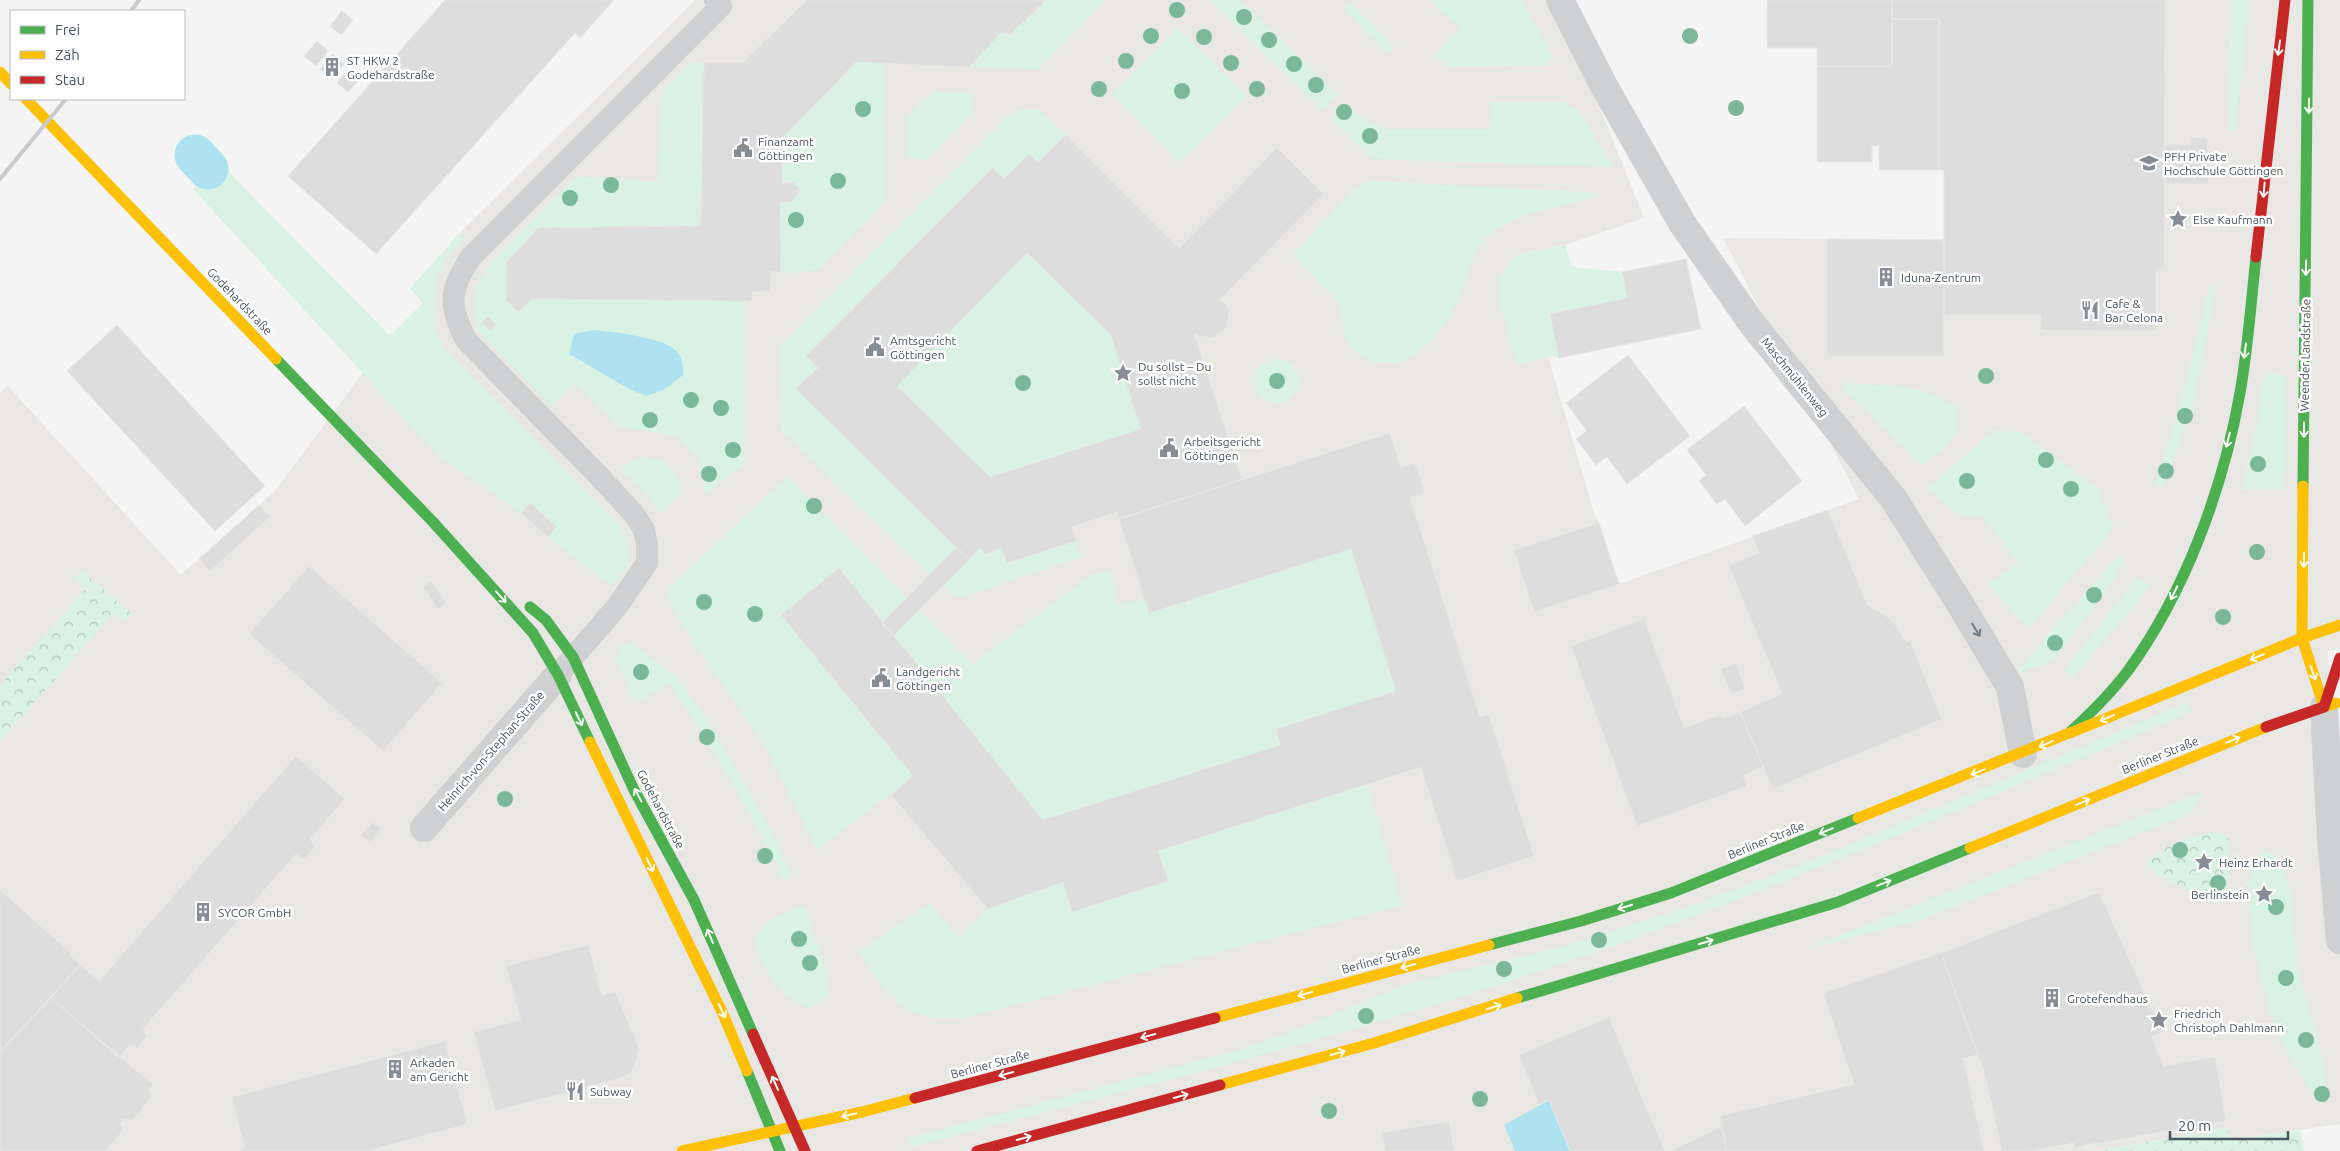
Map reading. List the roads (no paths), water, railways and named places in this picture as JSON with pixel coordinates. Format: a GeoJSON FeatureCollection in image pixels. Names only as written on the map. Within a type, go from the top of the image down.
{"type":"FeatureCollection","features":[{"type":"Feature","properties":{"kind":"main road","name":"Berliner Straße"},"geometry":{"type":"LineString","coordinates":[[2068,734],[2089,716],[2109,694],[2136,658],[2161,618],[2210,508],[2240,393],[2285,0]]}},
{"type":"Feature","properties":{"kind":"main road","name":"Weender Landstraße"},"geometry":{"type":"LineString","coordinates":[[2308,0],[2302,638],[2332,705]]}},
{"type":"Feature","properties":{"kind":"main road"},"geometry":{"type":"LineString","coordinates":[[0,72],[10,83]]}},
{"type":"Feature","properties":{"kind":"main road","name":"Godehardstraße"},"geometry":{"type":"LineString","coordinates":[[27,100],[433,522],[533,633],[566,666],[694,900],[805,1151]]}},
{"type":"Feature","properties":{"kind":"main road","name":"Godehardstraße"},"geometry":{"type":"LineString","coordinates":[[433,522],[508,587]]}},
{"type":"Feature","properties":{"kind":"main road","name":"Godehardstraße"},"geometry":{"type":"LineString","coordinates":[[523,600],[546,620],[723,1014],[780,1151]]}},
{"type":"Feature","properties":{"kind":"main road","name":"Berliner Straße"},"geometry":{"type":"LineString","coordinates":[[682,1151],[794,1128],[1026,1069],[1581,921],[1671,893],[2023,754],[2302,638],[2340,625]]}},
{"type":"Feature","properties":{"kind":"main road","name":"Weender Landstraße"},"geometry":{"type":"LineString","coordinates":[[2332,705],[2340,658]]}},
{"type":"Feature","properties":{"kind":"main road","name":"Berliner Straße"},"geometry":{"type":"LineString","coordinates":[[986,1150],[1374,1043],[1582,978],[1838,902],[2198,754],[2276,723],[2332,705]]}},
{"type":"Feature","properties":{"kind":"street","name":"Maschmühlenweg"},"geometry":{"type":"LineString","coordinates":[[1560,0],[1604,86],[1682,223],[1753,325],[1893,498],[1951,588],[2010,687],[2023,754]]}},
{"type":"Feature","properties":{"kind":"street","name":"Heinrich-von-Stephan-Straße"},"geometry":{"type":"LineString","coordinates":[[424,828],[566,666]]}},
{"type":"Feature","properties":{"kind":"street","name":"Weender Landstraße"},"geometry":{"type":"LineString","coordinates":[[2332,705],[2331,838],[2340,940]]}},
{"type":"Feature","properties":{"kind":"lane"},"geometry":{"type":"LineString","coordinates":[[566,666],[616,608],[647,563],[647,544],[644,530],[622,501],[466,340],[456,321],[453,306],[454,289],[471,257],[721,6],[715,0]]}},
{"type":"Feature","properties":{"kind":"water"},"geometry":{"type":"Polygon","coordinates":[[[593,330],[636,336],[669,346],[681,358],[683,375],[665,389],[647,396],[631,390],[569,354],[574,334],[593,330]]]}},
{"type":"Feature","properties":{"kind":"water"},"geometry":{"type":"Polygon","coordinates":[[[1549,1100],[1570,1151],[1515,1151],[1504,1125],[1549,1100]]]}},
{"type":"Feature","properties":{"kind":"waterway"},"geometry":{"type":"LineString","coordinates":[[195,155],[208,169]]}},
{"type":"Feature","properties":{"kind":"railway"},"geometry":{"type":"LineString","coordinates":[[132,10],[139,0]]}},
{"type":"Feature","properties":{"kind":"railway"},"geometry":{"type":"LineString","coordinates":[[0,179],[65,100]]}},
{"type":"Feature","properties":{"kind":"place","name":"ST HKW 2 Godehardstraße"},"geometry":{"type":"Point","coordinates":[332,67]}},
{"type":"Feature","properties":{"kind":"place","name":"Finanzamt Göttingen"},"geometry":{"type":"Point","coordinates":[743,148]}},
{"type":"Feature","properties":{"kind":"place","name":"PFH Private Hochschule Göttingen"},"geometry":{"type":"Point","coordinates":[2149,163]}},
{"type":"Feature","properties":{"kind":"place","name":"Else Kaufmann"},"geometry":{"type":"Point","coordinates":[2178,219]}},
{"type":"Feature","properties":{"kind":"place","name":"Iduna-Zentrum"},"geometry":{"type":"Point","coordinates":[1886,277]}},
{"type":"Feature","properties":{"kind":"place","name":"Cafe & Bar Celona"},"geometry":{"type":"Point","coordinates":[2090,310]}},
{"type":"Feature","properties":{"kind":"place","name":"Amtsgericht Göttingen"},"geometry":{"type":"Point","coordinates":[875,347]}},
{"type":"Feature","properties":{"kind":"place","name":"Du sollst – Du sollst nicht"},"geometry":{"type":"Point","coordinates":[1123,373]}},
{"type":"Feature","properties":{"kind":"place","name":"Arbeitsgericht Göttingen"},"geometry":{"type":"Point","coordinates":[1169,448]}},
{"type":"Feature","properties":{"kind":"place","name":"Landgericht Göttingen"},"geometry":{"type":"Point","coordinates":[881,678]}},
{"type":"Feature","properties":{"kind":"place","name":"Heinz Erhardt"},"geometry":{"type":"Point","coordinates":[2204,862]}},
{"type":"Feature","properties":{"kind":"place","name":"Berlinstein"},"geometry":{"type":"Point","coordinates":[2264,894]}},
{"type":"Feature","properties":{"kind":"place","name":"SYCOR GmbH"},"geometry":{"type":"Point","coordinates":[203,912]}},
{"type":"Feature","properties":{"kind":"place","name":"Grotefendhaus"},"geometry":{"type":"Point","coordinates":[2052,998]}},
{"type":"Feature","properties":{"kind":"place","name":"Friedrich Christoph Dahlmann"},"geometry":{"type":"Point","coordinates":[2159,1020]}},
{"type":"Feature","properties":{"kind":"place","name":"Arkaden am Gericht"},"geometry":{"type":"Point","coordinates":[395,1069]}},
{"type":"Feature","properties":{"kind":"place","name":"Subway"},"geometry":{"type":"Point","coordinates":[575,1091]}}]}
